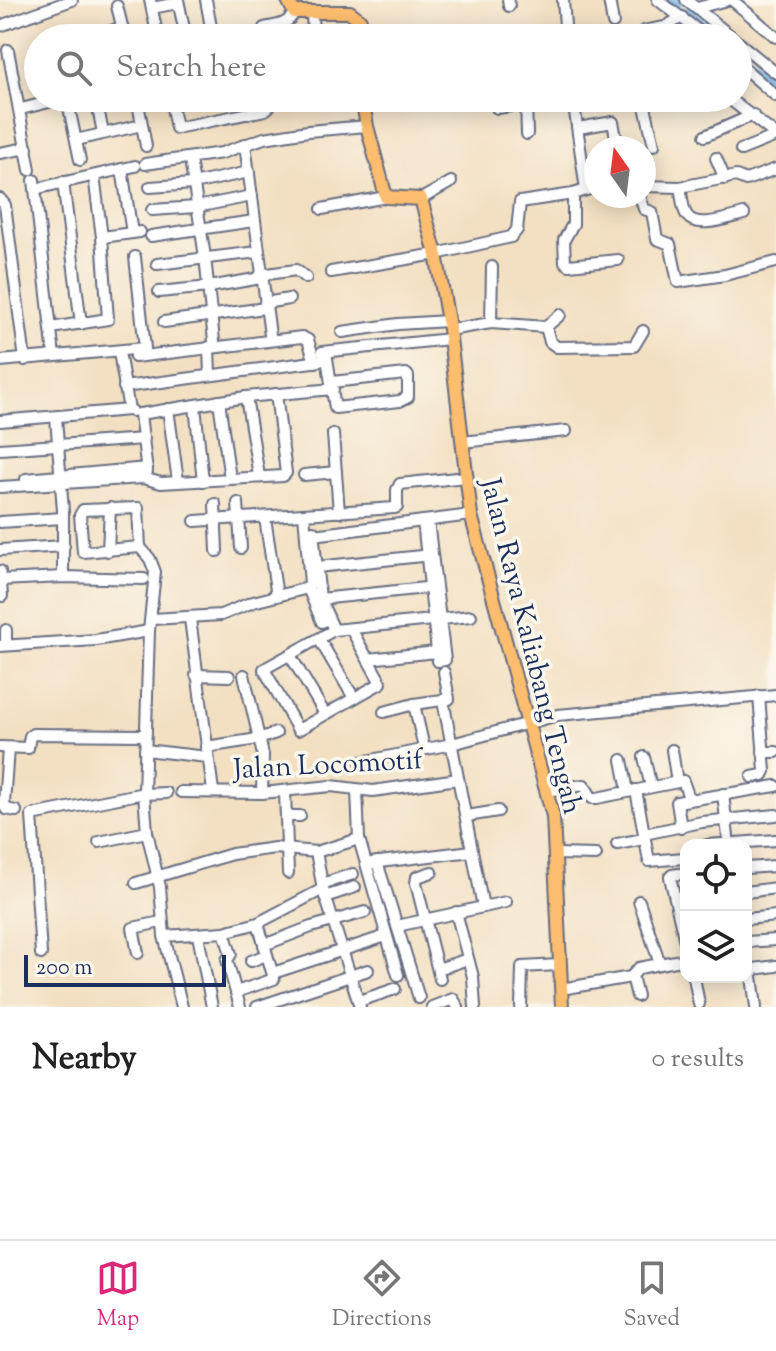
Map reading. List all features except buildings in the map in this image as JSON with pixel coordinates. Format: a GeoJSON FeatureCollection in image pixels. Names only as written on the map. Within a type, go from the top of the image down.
{"type":"FeatureCollection","features":[{"type":"Feature","properties":{"kind":"main road"},"geometry":{"type":"LineString","coordinates":[[291,6],[312,13],[350,12],[360,24]]}},
{"type":"Feature","properties":{"kind":"main road"},"geometry":{"type":"LineString","coordinates":[[364,112],[386,197],[421,199]]}},
{"type":"Feature","properties":{"kind":"main road","name":"Jalan Raya Kaliabang Tengah"},"geometry":{"type":"LineString","coordinates":[[421,199],[436,254],[449,330],[471,515],[553,816],[562,1007]]}},
{"type":"Feature","properties":{"kind":"street"},"geometry":{"type":"LineString","coordinates":[[0,26],[72,0]]}},
{"type":"Feature","properties":{"kind":"street"},"geometry":{"type":"LineString","coordinates":[[206,0],[210,24]]}},
{"type":"Feature","properties":{"kind":"street"},"geometry":{"type":"LineString","coordinates":[[563,0],[565,24]]}},
{"type":"Feature","properties":{"kind":"street"},"geometry":{"type":"LineString","coordinates":[[609,0],[613,23]]}},
{"type":"Feature","properties":{"kind":"street"},"geometry":{"type":"LineString","coordinates":[[658,0],[684,7],[711,24]]}},
{"type":"Feature","properties":{"kind":"street"},"geometry":{"type":"LineString","coordinates":[[668,24],[684,7],[729,0],[776,37]]}},
{"type":"Feature","properties":{"kind":"street"},"geometry":{"type":"LineString","coordinates":[[155,24],[151,4],[178,2],[183,24]]}},
{"type":"Feature","properties":{"kind":"street"},"geometry":{"type":"LineString","coordinates":[[117,6],[122,24]]}},
{"type":"Feature","properties":{"kind":"street"},"geometry":{"type":"LineString","coordinates":[[282,24],[292,18],[291,6]]}},
{"type":"Feature","properties":{"kind":"street"},"geometry":{"type":"LineString","coordinates":[[684,7],[697,24]]}},
{"type":"Feature","properties":{"kind":"street"},"geometry":{"type":"LineString","coordinates":[[312,13],[312,24]]}},
{"type":"Feature","properties":{"kind":"street"},"geometry":{"type":"LineString","coordinates":[[8,50],[33,180],[54,356]]}},
{"type":"Feature","properties":{"kind":"street"},"geometry":{"type":"LineString","coordinates":[[752,53],[776,73]]}},
{"type":"Feature","properties":{"kind":"street"},"geometry":{"type":"LineString","coordinates":[[0,76],[13,73]]}},
{"type":"Feature","properties":{"kind":"street"},"geometry":{"type":"LineString","coordinates":[[752,75],[776,96]]}},
{"type":"Feature","properties":{"kind":"street"},"geometry":{"type":"LineString","coordinates":[[69,112],[80,160]]}},
{"type":"Feature","properties":{"kind":"street"},"geometry":{"type":"LineString","coordinates":[[99,112],[103,133]]}},
{"type":"Feature","properties":{"kind":"street"},"geometry":{"type":"LineString","coordinates":[[140,112],[146,146]]}},
{"type":"Feature","properties":{"kind":"street"},"geometry":{"type":"LineString","coordinates":[[174,112],[176,130],[256,112]]}},
{"type":"Feature","properties":{"kind":"street"},"geometry":{"type":"LineString","coordinates":[[526,112],[527,134]]}},
{"type":"Feature","properties":{"kind":"street"},"geometry":{"type":"LineString","coordinates":[[575,112],[584,156]]}},
{"type":"Feature","properties":{"kind":"street"},"geometry":{"type":"LineString","coordinates":[[646,112],[652,136]]}},
{"type":"Feature","properties":{"kind":"street"},"geometry":{"type":"LineString","coordinates":[[741,150],[776,135],[749,112]]}},
{"type":"Feature","properties":{"kind":"street"},"geometry":{"type":"LineString","coordinates":[[705,136],[753,115]]}},
{"type":"Feature","properties":{"kind":"street"},"geometry":{"type":"LineString","coordinates":[[578,128],[613,122],[616,136]]}},
{"type":"Feature","properties":{"kind":"street"},"geometry":{"type":"LineString","coordinates":[[76,140],[142,125]]}},
{"type":"Feature","properties":{"kind":"street"},"geometry":{"type":"LineString","coordinates":[[33,180],[63,182],[140,165],[222,153],[245,144],[308,131],[367,126]]}},
{"type":"Feature","properties":{"kind":"street"},"geometry":{"type":"LineString","coordinates":[[245,144],[270,335]]}},
{"type":"Feature","properties":{"kind":"street"},"geometry":{"type":"LineString","coordinates":[[0,153],[27,148]]}},
{"type":"Feature","properties":{"kind":"street"},"geometry":{"type":"LineString","coordinates":[[716,158],[725,179]]}},
{"type":"Feature","properties":{"kind":"street"},"geometry":{"type":"LineString","coordinates":[[190,159],[209,287],[210,375]]}},
{"type":"Feature","properties":{"kind":"street"},"geometry":{"type":"LineString","coordinates":[[102,237],[136,232],[122,169]]}},
{"type":"Feature","properties":{"kind":"street"},"geometry":{"type":"LineString","coordinates":[[656,186],[680,187],[736,176],[746,180],[776,169]]}},
{"type":"Feature","properties":{"kind":"street"},"geometry":{"type":"LineString","coordinates":[[150,187],[193,184],[249,172]]}},
{"type":"Feature","properties":{"kind":"street"},"geometry":{"type":"LineString","coordinates":[[51,328],[107,321],[109,318],[94,176]]}},
{"type":"Feature","properties":{"kind":"street"},"geometry":{"type":"LineString","coordinates":[[63,182],[81,324]]}},
{"type":"Feature","properties":{"kind":"street"},"geometry":{"type":"LineString","coordinates":[[421,199],[451,182]]}},
{"type":"Feature","properties":{"kind":"street"},"geometry":{"type":"LineString","coordinates":[[680,187],[686,213],[694,221],[705,222],[744,214]]}},
{"type":"Feature","properties":{"kind":"street"},"geometry":{"type":"LineString","coordinates":[[331,272],[511,237],[517,230],[517,207],[520,202],[584,191]]}},
{"type":"Feature","properties":{"kind":"street"},"geometry":{"type":"LineString","coordinates":[[573,194],[573,224],[564,240],[565,262],[582,265],[618,260]]}},
{"type":"Feature","properties":{"kind":"street"},"geometry":{"type":"LineString","coordinates":[[152,210],[196,207],[252,196]]}},
{"type":"Feature","properties":{"kind":"street"},"geometry":{"type":"LineString","coordinates":[[322,209],[386,197]]}},
{"type":"Feature","properties":{"kind":"street"},"geometry":{"type":"LineString","coordinates":[[0,199],[5,205],[25,360]]}},
{"type":"Feature","properties":{"kind":"street"},"geometry":{"type":"LineString","coordinates":[[643,208],[652,211],[657,239],[670,244],[678,282],[725,275],[776,262]]}},
{"type":"Feature","properties":{"kind":"street"},"geometry":{"type":"LineString","coordinates":[[151,236],[254,221]]}},
{"type":"Feature","properties":{"kind":"street"},"geometry":{"type":"LineString","coordinates":[[157,264],[258,252]]}},
{"type":"Feature","properties":{"kind":"street"},"geometry":{"type":"LineString","coordinates":[[119,355],[146,346],[135,257]]}},
{"type":"Feature","properties":{"kind":"street"},"geometry":{"type":"LineString","coordinates":[[491,323],[492,267]]}},
{"type":"Feature","properties":{"kind":"street"},"geometry":{"type":"LineString","coordinates":[[159,292],[209,287],[296,270],[306,278]]}},
{"type":"Feature","properties":{"kind":"street"},"geometry":{"type":"LineString","coordinates":[[164,322],[211,317],[289,299]]}},
{"type":"Feature","properties":{"kind":"street"},"geometry":{"type":"LineString","coordinates":[[124,387],[327,356],[491,323],[546,327],[560,315]]}},
{"type":"Feature","properties":{"kind":"street"},"geometry":{"type":"LineString","coordinates":[[342,332],[398,324],[449,330]]}},
{"type":"Feature","properties":{"kind":"street"},"geometry":{"type":"LineString","coordinates":[[546,327],[550,342],[558,347],[634,346],[643,331]]}},
{"type":"Feature","properties":{"kind":"street"},"geometry":{"type":"LineString","coordinates":[[0,361],[119,355],[299,332]]}},
{"type":"Feature","properties":{"kind":"street"},"geometry":{"type":"LineString","coordinates":[[166,348],[302,337],[306,338],[314,357]]}},
{"type":"Feature","properties":{"kind":"street"},"geometry":{"type":"LineString","coordinates":[[119,355],[124,387],[144,439],[147,473]]}},
{"type":"Feature","properties":{"kind":"street"},"geometry":{"type":"LineString","coordinates":[[0,421],[195,406],[219,401],[276,394],[332,385],[405,374],[408,376],[408,397],[400,401],[337,409],[334,407],[332,385],[327,356]]}},
{"type":"Feature","properties":{"kind":"street"},"geometry":{"type":"LineString","coordinates":[[0,484],[147,473],[161,483],[283,476],[286,473],[276,394]]}},
{"type":"Feature","properties":{"kind":"street"},"geometry":{"type":"LineString","coordinates":[[246,397],[259,476]]}},
{"type":"Feature","properties":{"kind":"street"},"geometry":{"type":"LineString","coordinates":[[219,401],[230,479]]}},
{"type":"Feature","properties":{"kind":"street"},"geometry":{"type":"LineString","coordinates":[[195,406],[203,481]]}},
{"type":"Feature","properties":{"kind":"street"},"geometry":{"type":"LineString","coordinates":[[168,409],[178,481]]}},
{"type":"Feature","properties":{"kind":"street"},"geometry":{"type":"LineString","coordinates":[[56,417],[63,518],[63,577]]}},
{"type":"Feature","properties":{"kind":"street"},"geometry":{"type":"LineString","coordinates":[[462,442],[566,431]]}},
{"type":"Feature","properties":{"kind":"street"},"geometry":{"type":"LineString","coordinates":[[333,434],[339,512]]}},
{"type":"Feature","properties":{"kind":"street"},"geometry":{"type":"LineString","coordinates":[[0,449],[144,439]]}},
{"type":"Feature","properties":{"kind":"street"},"geometry":{"type":"LineString","coordinates":[[304,475],[336,472]]}},
{"type":"Feature","properties":{"kind":"street"},"geometry":{"type":"LineString","coordinates":[[195,521],[308,518],[339,512],[395,508],[400,484],[466,477]]}},
{"type":"Feature","properties":{"kind":"street"},"geometry":{"type":"LineString","coordinates":[[238,503],[241,548]]}},
{"type":"Feature","properties":{"kind":"street"},"geometry":{"type":"LineString","coordinates":[[215,504],[217,551]]}},
{"type":"Feature","properties":{"kind":"street"},"geometry":{"type":"LineString","coordinates":[[108,551],[110,508]]}},
{"type":"Feature","properties":{"kind":"street"},"geometry":{"type":"LineString","coordinates":[[140,547],[83,552],[80,515],[86,509],[138,508],[140,547],[154,566],[144,735],[144,793],[147,832],[158,876],[161,922],[182,1007]]}},
{"type":"Feature","properties":{"kind":"street"},"geometry":{"type":"LineString","coordinates":[[313,535],[471,515]]}},
{"type":"Feature","properties":{"kind":"street"},"geometry":{"type":"LineString","coordinates":[[0,522],[63,518]]}},
{"type":"Feature","properties":{"kind":"street"},"geometry":{"type":"LineString","coordinates":[[265,518],[277,596]]}},
{"type":"Feature","properties":{"kind":"street"},"geometry":{"type":"LineString","coordinates":[[308,518],[313,535],[320,599],[334,630]]}},
{"type":"Feature","properties":{"kind":"street"},"geometry":{"type":"LineString","coordinates":[[308,518],[308,588],[322,622]]}},
{"type":"Feature","properties":{"kind":"street"},"geometry":{"type":"LineString","coordinates":[[368,659],[437,652],[438,661],[445,660],[426,521]]}},
{"type":"Feature","properties":{"kind":"street"},"geometry":{"type":"LineString","coordinates":[[0,550],[64,546]]}},
{"type":"Feature","properties":{"kind":"street"},"geometry":{"type":"LineString","coordinates":[[317,567],[430,555]]}},
{"type":"Feature","properties":{"kind":"street"},"geometry":{"type":"LineString","coordinates":[[0,571],[2,596]]}},
{"type":"Feature","properties":{"kind":"street"},"geometry":{"type":"LineString","coordinates":[[1,580],[63,577],[144,579]]}},
{"type":"Feature","properties":{"kind":"street"},"geometry":{"type":"LineString","coordinates":[[320,599],[434,587]]}},
{"type":"Feature","properties":{"kind":"street"},"geometry":{"type":"LineString","coordinates":[[6,630],[3,645],[96,640],[150,625],[230,613],[253,602],[308,588]]}},
{"type":"Feature","properties":{"kind":"street"},"geometry":{"type":"LineString","coordinates":[[351,629],[381,683],[298,730],[264,669],[334,630],[471,616]]}},
{"type":"Feature","properties":{"kind":"street"},"geometry":{"type":"LineString","coordinates":[[190,619],[206,752],[276,733]]}},
{"type":"Feature","properties":{"kind":"street"},"geometry":{"type":"LineString","coordinates":[[319,639],[354,698]]}},
{"type":"Feature","properties":{"kind":"street"},"geometry":{"type":"LineString","coordinates":[[290,655],[325,714]]}},
{"type":"Feature","properties":{"kind":"street","name":"Jalan Locomotif"},"geometry":{"type":"LineString","coordinates":[[145,750],[206,752],[213,791],[262,793],[331,786],[373,791],[458,779],[443,700],[450,698],[444,672]]}},
{"type":"Feature","properties":{"kind":"street"},"geometry":{"type":"LineString","coordinates":[[196,675],[229,676]]}},
{"type":"Feature","properties":{"kind":"street"},"geometry":{"type":"LineString","coordinates":[[244,675],[263,755],[262,793]]}},
{"type":"Feature","properties":{"kind":"street","name":"Jalan Locomotif"},"geometry":{"type":"LineString","coordinates":[[452,744],[558,715],[776,695]]}},
{"type":"Feature","properties":{"kind":"street"},"geometry":{"type":"LineString","coordinates":[[752,777],[765,773],[759,696]]}},
{"type":"Feature","properties":{"kind":"street"},"geometry":{"type":"LineString","coordinates":[[384,712],[443,700]]}},
{"type":"Feature","properties":{"kind":"street"},"geometry":{"type":"LineString","coordinates":[[414,704],[424,748]]}},
{"type":"Feature","properties":{"kind":"street"},"geometry":{"type":"LineString","coordinates":[[16,811],[6,809],[4,803],[4,748],[28,748],[33,734],[144,735]]}},
{"type":"Feature","properties":{"kind":"street"},"geometry":{"type":"LineString","coordinates":[[361,762],[452,744]]}},
{"type":"Feature","properties":{"kind":"street"},"geometry":{"type":"LineString","coordinates":[[672,750],[677,782]]}},
{"type":"Feature","properties":{"kind":"street"},"geometry":{"type":"LineString","coordinates":[[763,752],[776,752]]}},
{"type":"Feature","properties":{"kind":"street"},"geometry":{"type":"LineString","coordinates":[[644,757],[651,787]]}},
{"type":"Feature","properties":{"kind":"street"},"geometry":{"type":"LineString","coordinates":[[622,760],[650,862],[680,858]]}},
{"type":"Feature","properties":{"kind":"street"},"geometry":{"type":"LineString","coordinates":[[458,779],[483,907]]}},
{"type":"Feature","properties":{"kind":"street"},"geometry":{"type":"LineString","coordinates":[[546,791],[584,785],[592,798],[597,798],[684,782],[689,798]]}},
{"type":"Feature","properties":{"kind":"street"},"geometry":{"type":"LineString","coordinates":[[681,828],[676,803],[689,798],[776,786]]}},
{"type":"Feature","properties":{"kind":"street"},"geometry":{"type":"LineString","coordinates":[[357,790],[359,839],[398,975]]}},
{"type":"Feature","properties":{"kind":"street"},"geometry":{"type":"LineString","coordinates":[[181,792],[213,791]]}},
{"type":"Feature","properties":{"kind":"street"},"geometry":{"type":"LineString","coordinates":[[285,792],[288,873]]}},
{"type":"Feature","properties":{"kind":"street"},"geometry":{"type":"LineString","coordinates":[[41,954],[33,868],[32,815],[144,793],[166,793]]}},
{"type":"Feature","properties":{"kind":"street"},"geometry":{"type":"LineString","coordinates":[[723,794],[728,839]]}},
{"type":"Feature","properties":{"kind":"street"},"geometry":{"type":"LineString","coordinates":[[467,816],[498,811]]}},
{"type":"Feature","properties":{"kind":"street"},"geometry":{"type":"LineString","coordinates":[[617,844],[702,822],[776,815]]}},
{"type":"Feature","properties":{"kind":"street"},"geometry":{"type":"LineString","coordinates":[[288,816],[300,816]]}},
{"type":"Feature","properties":{"kind":"street"},"geometry":{"type":"LineString","coordinates":[[99,842],[147,832]]}},
{"type":"Feature","properties":{"kind":"street"},"geometry":{"type":"LineString","coordinates":[[136,883],[232,854],[287,848],[316,852],[359,839]]}},
{"type":"Feature","properties":{"kind":"street"},"geometry":{"type":"LineString","coordinates":[[752,843],[776,840]]}},
{"type":"Feature","properties":{"kind":"street"},"geometry":{"type":"LineString","coordinates":[[365,863],[472,851]]}},
{"type":"Feature","properties":{"kind":"street"},"geometry":{"type":"LineString","coordinates":[[316,852],[323,890],[359,1004],[395,989]]}},
{"type":"Feature","properties":{"kind":"street"},"geometry":{"type":"LineString","coordinates":[[556,854],[596,855]]}},
{"type":"Feature","properties":{"kind":"street"},"geometry":{"type":"LineString","coordinates":[[377,862],[419,998]]}},
{"type":"Feature","properties":{"kind":"street"},"geometry":{"type":"LineString","coordinates":[[752,868],[776,866]]}},
{"type":"Feature","properties":{"kind":"street"},"geometry":{"type":"LineString","coordinates":[[432,872],[417,877],[416,881],[439,974],[468,959]]}},
{"type":"Feature","properties":{"kind":"street"},"geometry":{"type":"LineString","coordinates":[[164,936],[224,932],[258,923],[353,874]]}},
{"type":"Feature","properties":{"kind":"street"},"geometry":{"type":"LineString","coordinates":[[680,874],[670,876],[680,911]]}},
{"type":"Feature","properties":{"kind":"street"},"geometry":{"type":"LineString","coordinates":[[323,890],[355,887]]}},
{"type":"Feature","properties":{"kind":"street"},"geometry":{"type":"LineString","coordinates":[[752,891],[776,888]]}},
{"type":"Feature","properties":{"kind":"street"},"geometry":{"type":"LineString","coordinates":[[639,901],[660,964]]}},
{"type":"Feature","properties":{"kind":"street"},"geometry":{"type":"LineString","coordinates":[[397,926],[506,902]]}},
{"type":"Feature","properties":{"kind":"street"},"geometry":{"type":"LineString","coordinates":[[251,961],[265,950],[365,912]]}},
{"type":"Feature","properties":{"kind":"street"},"geometry":{"type":"LineString","coordinates":[[456,912],[473,977],[475,1007]]}},
{"type":"Feature","properties":{"kind":"street"},"geometry":{"type":"LineString","coordinates":[[752,918],[776,916]]}},
{"type":"Feature","properties":{"kind":"street"},"geometry":{"type":"LineString","coordinates":[[138,953],[133,928],[161,922]]}},
{"type":"Feature","properties":{"kind":"street"},"geometry":{"type":"LineString","coordinates":[[236,992],[273,980],[258,923]]}},
{"type":"Feature","properties":{"kind":"street"},"geometry":{"type":"LineString","coordinates":[[224,932],[231,954],[227,960],[240,1007]]}},
{"type":"Feature","properties":{"kind":"street"},"geometry":{"type":"LineString","coordinates":[[198,935],[212,1007]]}},
{"type":"Feature","properties":{"kind":"street"},"geometry":{"type":"LineString","coordinates":[[273,973],[386,936]]}},
{"type":"Feature","properties":{"kind":"street"},"geometry":{"type":"LineString","coordinates":[[752,942],[776,940]]}},
{"type":"Feature","properties":{"kind":"street"},"geometry":{"type":"LineString","coordinates":[[561,989],[632,976],[639,968],[680,960]]}},
{"type":"Feature","properties":{"kind":"street"},"geometry":{"type":"LineString","coordinates":[[521,1007],[522,967],[559,965]]}},
{"type":"Feature","properties":{"kind":"street"},"geometry":{"type":"LineString","coordinates":[[752,969],[776,966]]}},
{"type":"Feature","properties":{"kind":"street"},"geometry":{"type":"LineString","coordinates":[[257,1007],[279,1004],[368,970]]}},
{"type":"Feature","properties":{"kind":"street"},"geometry":{"type":"LineString","coordinates":[[632,976],[637,996]]}},
{"type":"Feature","properties":{"kind":"street"},"geometry":{"type":"LineString","coordinates":[[695,983],[699,1004]]}},
{"type":"Feature","properties":{"kind":"street"},"geometry":{"type":"LineString","coordinates":[[751,983],[756,1007]]}},
{"type":"Feature","properties":{"kind":"street"},"geometry":{"type":"LineString","coordinates":[[432,1007],[455,999],[458,1007]]}},
{"type":"Feature","properties":{"kind":"waterway"},"geometry":{"type":"LineString","coordinates":[[670,0],[676,4]]}},
{"type":"Feature","properties":{"kind":"waterway"},"geometry":{"type":"LineString","coordinates":[[688,12],[703,24]]}},
{"type":"Feature","properties":{"kind":"waterway"},"geometry":{"type":"LineString","coordinates":[[752,64],[776,84]]}}]}
